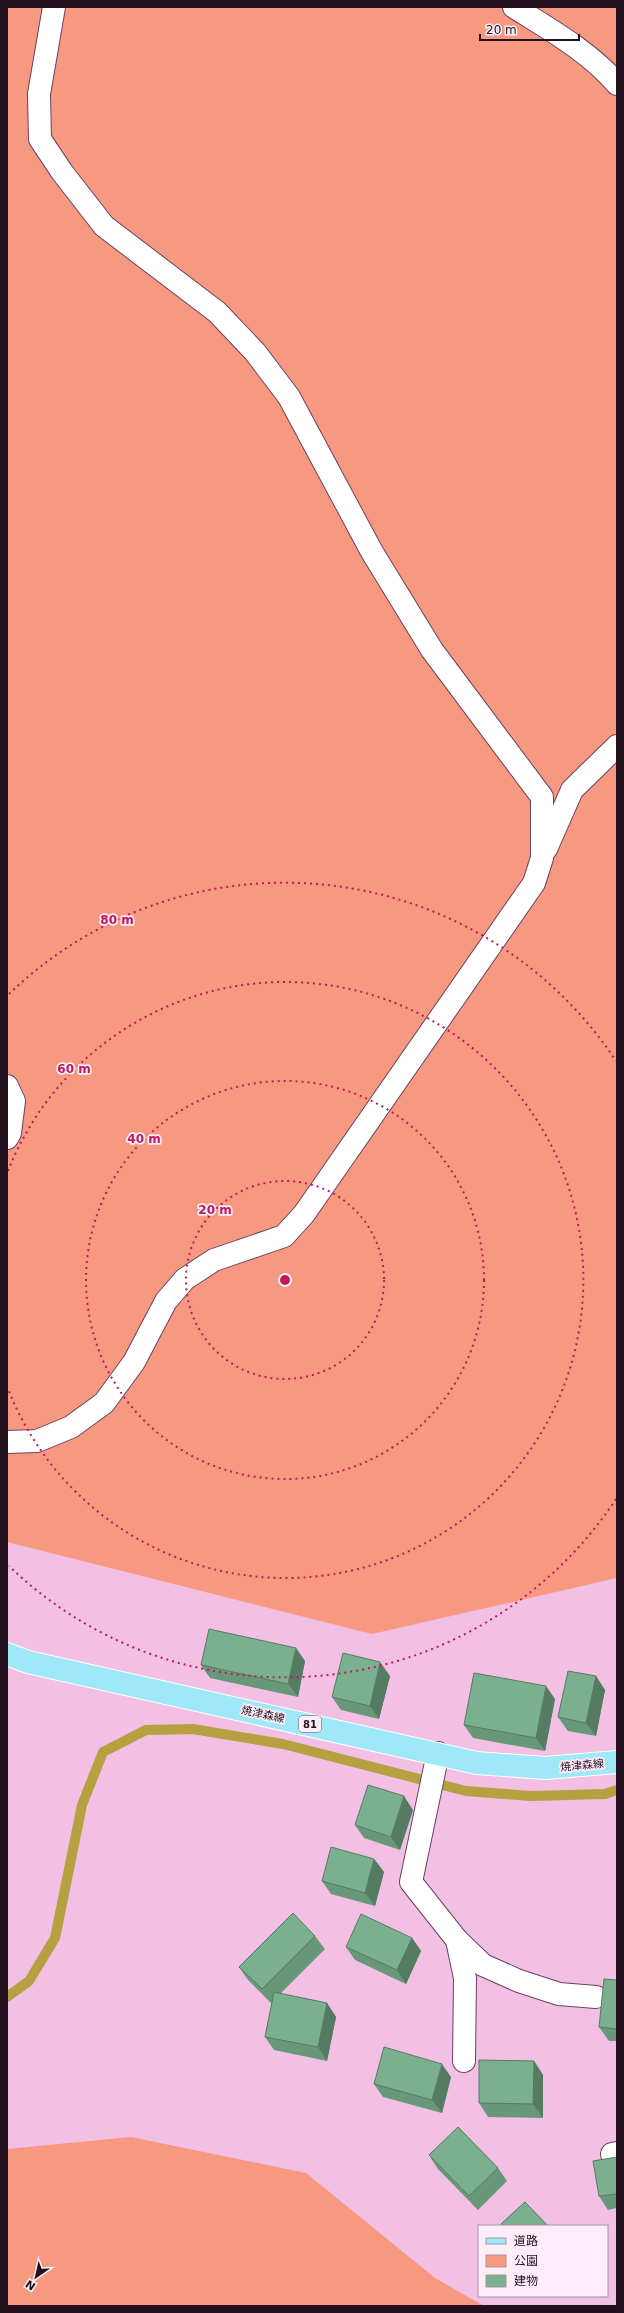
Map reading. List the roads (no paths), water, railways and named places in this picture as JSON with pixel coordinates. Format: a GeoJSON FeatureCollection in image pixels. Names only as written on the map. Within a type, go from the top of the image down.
{"type":"FeatureCollection","features":[{"type":"Feature","properties":{"kind":"main road","name":"焼津森線"},"geometry":{"type":"LineString","coordinates":[[7,1654],[28,1662],[477,1763],[545,1768],[617,1762]]}},
{"type":"Feature","properties":{"kind":"street"},"geometry":{"type":"LineString","coordinates":[[54,7],[39,94],[40,139],[62,172],[104,226],[218,312],[255,352],[289,397],[372,552],[432,650],[542,797],[542,858]]}},
{"type":"Feature","properties":{"kind":"street"},"geometry":{"type":"LineString","coordinates":[[514,7],[548,28],[608,73],[617,84]]}},
{"type":"Feature","properties":{"kind":"street"},"geometry":{"type":"LineString","coordinates":[[7,1442],[37,1441],[71,1427],[104,1403],[134,1362],[166,1301],[185,1279],[214,1260],[284,1236],[304,1214],[534,883],[542,858],[572,790],[617,746]]}},
{"type":"Feature","properties":{"kind":"street"},"geometry":{"type":"LineString","coordinates":[[7,1086],[14,1101],[10,1133],[7,1138]]}},
{"type":"Feature","properties":{"kind":"street"},"geometry":{"type":"LineString","coordinates":[[438,1753],[411,1882],[457,1940],[483,1965],[519,1981],[559,1994],[596,1997]]}},
{"type":"Feature","properties":{"kind":"street"},"geometry":{"type":"LineString","coordinates":[[457,1940],[465,1978],[464,2061]]}},
{"type":"Feature","properties":{"kind":"waterway"},"geometry":{"type":"LineString","coordinates":[[7,1997],[29,1981],[55,1938],[82,1805],[103,1752],[146,1730],[193,1729],[283,1744],[466,1791],[531,1796],[605,1794],[617,1790]]}}]}
